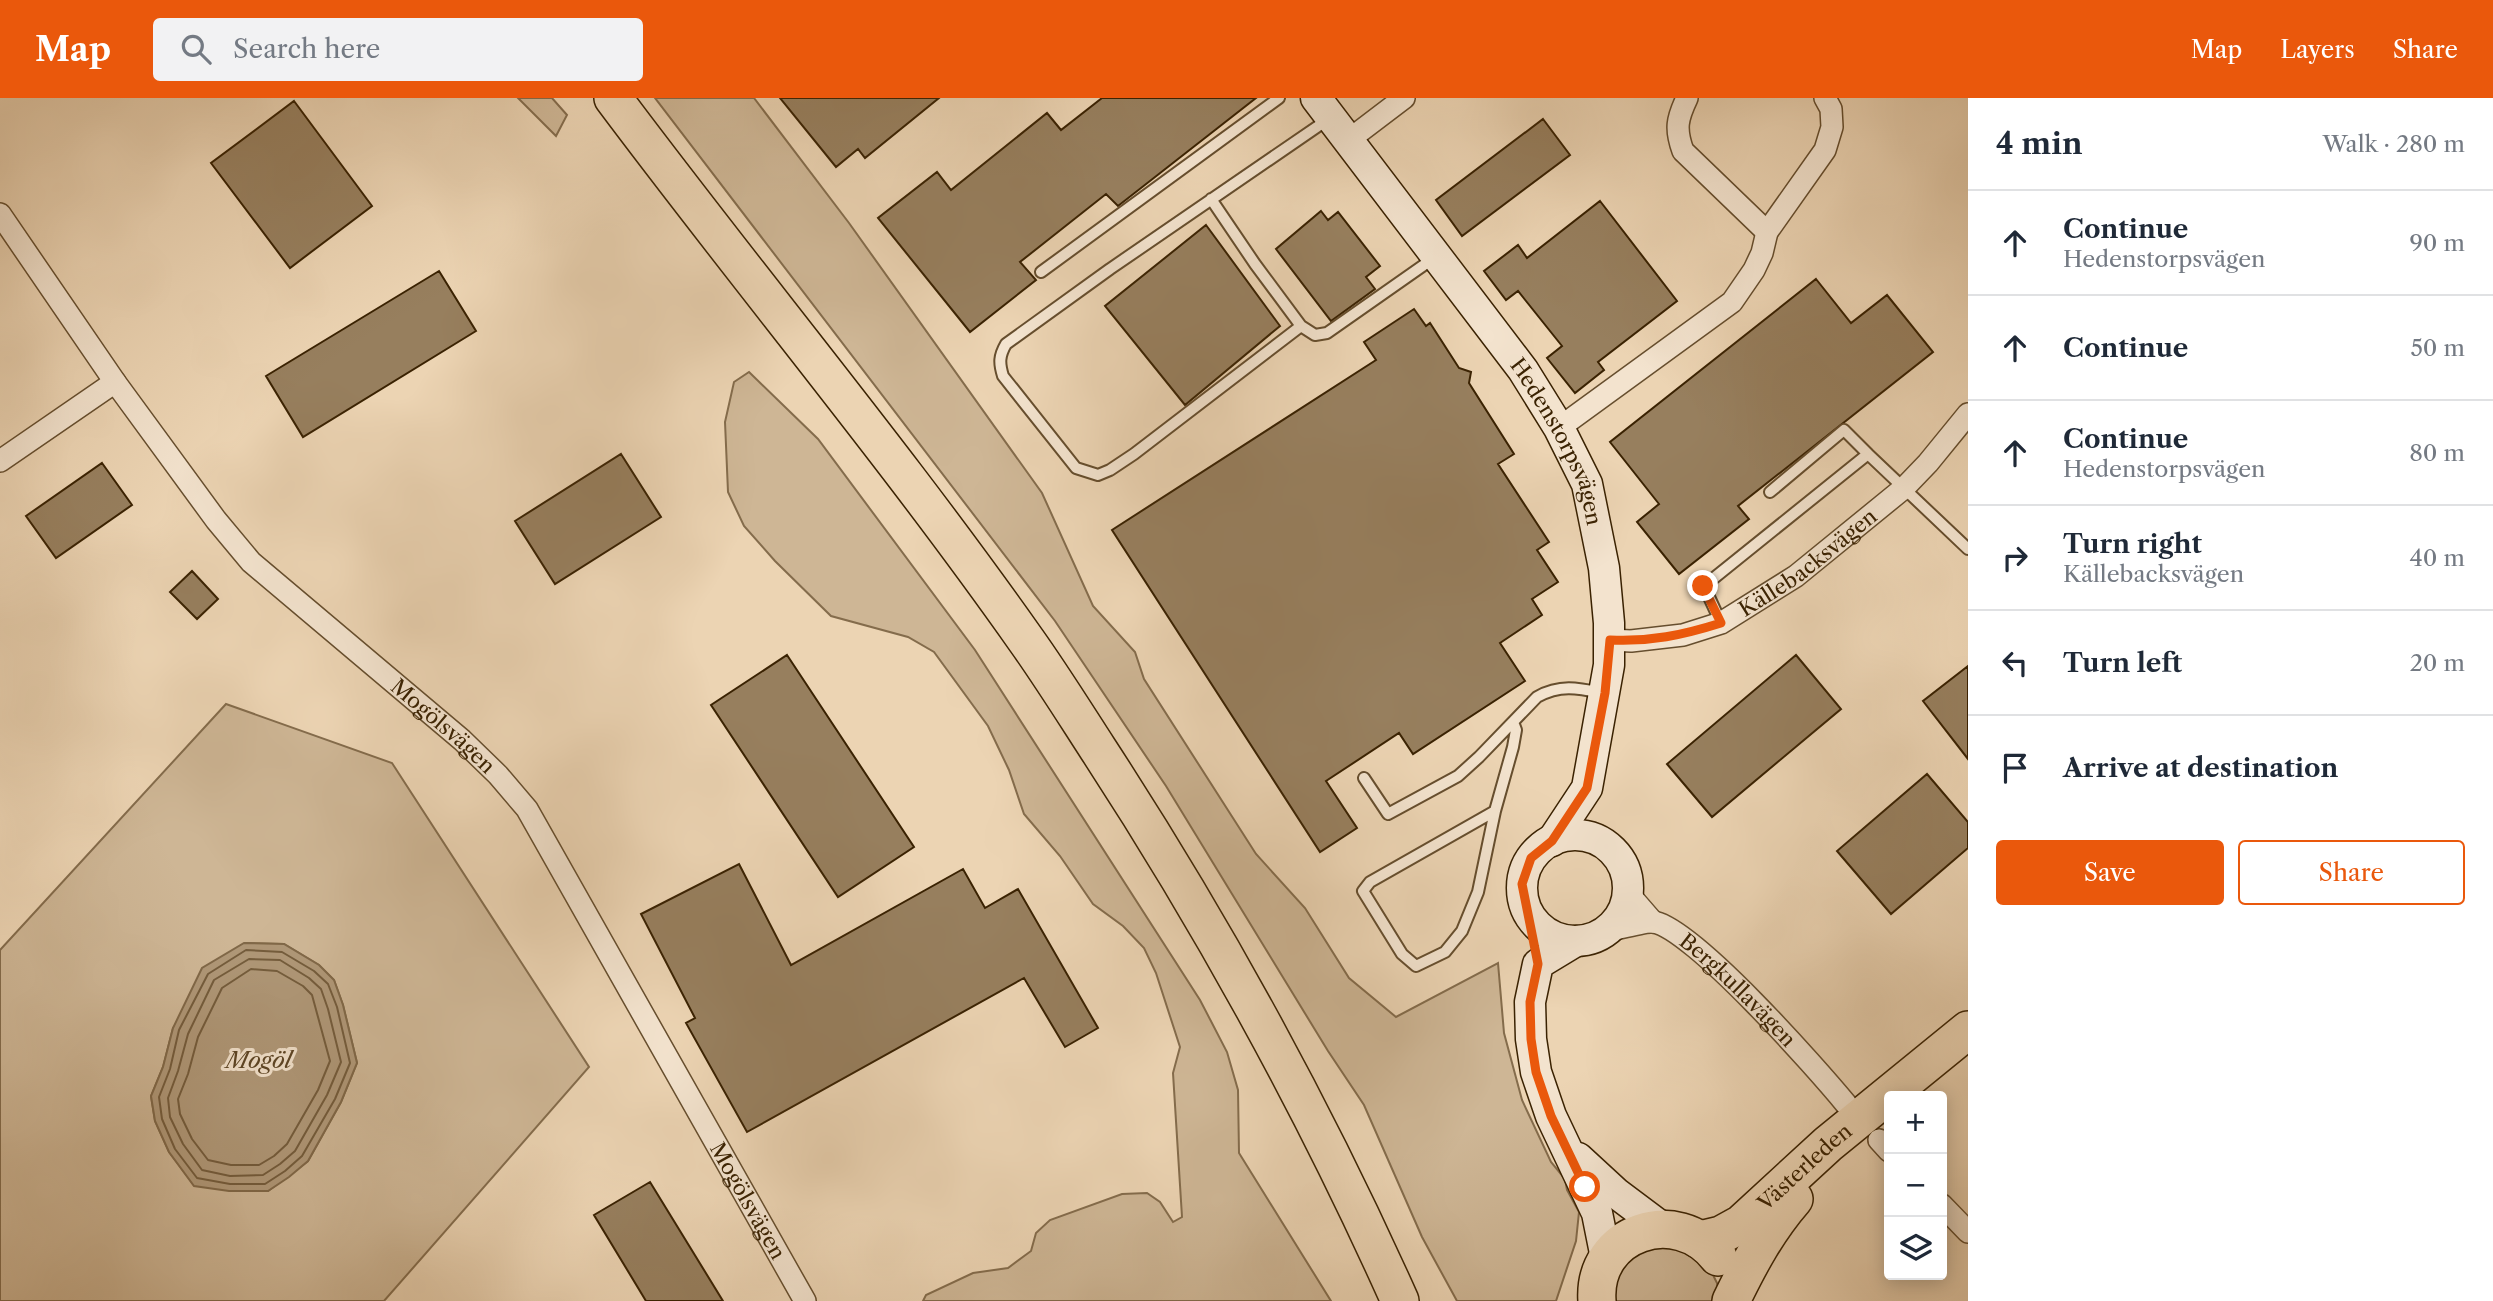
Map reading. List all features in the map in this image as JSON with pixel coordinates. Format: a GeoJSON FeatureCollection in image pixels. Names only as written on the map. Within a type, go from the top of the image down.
{"type":"FeatureCollection","features":[{"type":"Feature","properties":{"kind":"highway"},"geometry":{"type":"LineString","coordinates":[[593,98],[932,538],[1016,654],[1181,913],[1245,1023],[1307,1145],[1378,1301]]}},
{"type":"Feature","properties":{"kind":"highway"},"geometry":{"type":"LineString","coordinates":[[613,98],[709,226],[883,445],[1036,654],[1194,902],[1257,1012],[1317,1124],[1400,1301]]}},
{"type":"Feature","properties":{"kind":"highway","name":"Västerleden"},"geometry":{"type":"LineString","coordinates":[[1700,1240],[1721,1235],[1741,1224],[1828,1144],[1968,1030]]}},
{"type":"Feature","properties":{"kind":"highway"},"geometry":{"type":"LineString","coordinates":[[1912,1091],[1968,1046]]}},
{"type":"Feature","properties":{"kind":"highway","name":"Västerleden"},"geometry":{"type":"LineString","coordinates":[[1731,1301],[1752,1258],[1805,1184],[1834,1156],[1884,1134]]}},
{"type":"Feature","properties":{"kind":"highway"},"geometry":{"type":"LineString","coordinates":[[1759,1301],[1786,1208]]}},
{"type":"Feature","properties":{"kind":"highway"},"geometry":{"type":"LineString","coordinates":[[1597,1288],[1623,1242],[1640,1233],[1664,1229],[1683,1232],[1712,1249],[1727,1273],[1731,1301]]}},
{"type":"Feature","properties":{"kind":"street"},"geometry":{"type":"LineString","coordinates":[[1332,118],[1404,98]]}},
{"type":"Feature","properties":{"kind":"street"},"geometry":{"type":"LineString","coordinates":[[1687,98],[1679,114],[1677,133],[1683,151],[1767,232]]}},
{"type":"Feature","properties":{"kind":"street"},"geometry":{"type":"LineString","coordinates":[[1559,428],[1732,302],[1754,270],[1767,232],[1825,150],[1832,127],[1831,109],[1825,98]]}},
{"type":"Feature","properties":{"kind":"street","name":"Hedenstorpsvägen"},"geometry":{"type":"LineString","coordinates":[[1332,118],[1523,370],[1559,428],[1587,484],[1604,568],[1610,640],[1605,693],[1587,788],[1552,841]]}},
{"type":"Feature","properties":{"kind":"street","name":"Mogölsvägen"},"geometry":{"type":"LineString","coordinates":[[0,214],[116,382],[216,520],[251,562],[462,740],[498,775],[527,809],[805,1301]]}},
{"type":"Feature","properties":{"kind":"street"},"geometry":{"type":"LineString","coordinates":[[0,461],[116,382]]}},
{"type":"Feature","properties":{"kind":"street","name":"Källebacksvägen"},"geometry":{"type":"LineString","coordinates":[[1610,640],[1631,641],[1683,635],[1721,623],[1796,576],[1903,488],[1928,463],[1968,414]]}},
{"type":"Feature","properties":{"kind":"street"},"geometry":{"type":"LineString","coordinates":[[1538,964],[1576,941],[1595,937],[1606,931],[1653,922],[1628,892],[1622,866],[1605,845],[1587,788]]}},
{"type":"Feature","properties":{"kind":"street"},"geometry":{"type":"LineString","coordinates":[[1597,1288],[1597,1213],[1544,1097],[1531,1039],[1530,1002],[1538,964],[1522,884],[1527,866],[1537,851],[1552,841],[1561,837],[1579,836],[1605,845]]}},
{"type":"Feature","properties":{"kind":"street"},"geometry":{"type":"LineString","coordinates":[[1606,931],[1621,914],[1628,892]]}},
{"type":"Feature","properties":{"kind":"street"},"geometry":{"type":"LineString","coordinates":[[1527,911],[1535,923],[1547,933],[1576,941]]}},
{"type":"Feature","properties":{"kind":"street","name":"Bergkullavägen"},"geometry":{"type":"LineString","coordinates":[[1653,922],[1684,938],[1708,959],[1790,1038],[1846,1104]]}},
{"type":"Feature","properties":{"kind":"street"},"geometry":{"type":"LineString","coordinates":[[1568,1148],[1616,1194],[1664,1229]]}},
{"type":"Feature","properties":{"kind":"street"},"geometry":{"type":"LineString","coordinates":[[1947,1210],[1968,1232]]}},
{"type":"Feature","properties":{"kind":"lane"},"geometry":{"type":"LineString","coordinates":[[1041,272],[1279,98]]}},
{"type":"Feature","properties":{"kind":"lane"},"geometry":{"type":"LineString","coordinates":[[1301,326],[1134,454],[1098,475],[1076,468],[1003,376],[999,363],[1000,354],[1006,344],[1211,199],[1332,118]]}},
{"type":"Feature","properties":{"kind":"lane"},"geometry":{"type":"LineString","coordinates":[[1211,199],[1301,326],[1315,335],[1327,332],[1436,257]]}},
{"type":"Feature","properties":{"kind":"lane"},"geometry":{"type":"LineString","coordinates":[[1770,492],[1844,430],[1968,550]]}},
{"type":"Feature","properties":{"kind":"lane"},"geometry":{"type":"LineString","coordinates":[[1721,623],[1703,586],[1868,454]]}},
{"type":"Feature","properties":{"kind":"lane"},"geometry":{"type":"LineString","coordinates":[[1364,778],[1388,814],[1458,776],[1537,696],[1561,687],[1605,693]]}},
{"type":"Feature","properties":{"kind":"lane"},"geometry":{"type":"LineString","coordinates":[[1495,811],[1370,882],[1363,891],[1402,954],[1416,966],[1445,951],[1462,931],[1478,891],[1495,811],[1513,747],[1516,730],[1513,722]]}},
{"type":"Feature","properties":{"kind":"shaded area"},"geometry":{"type":"Polygon","coordinates":[[[518,98],[552,98],[567,115],[556,136],[518,98]]]}},
{"type":"Feature","properties":{"kind":"shaded area"},"geometry":{"type":"Polygon","coordinates":[[[655,98],[754,98],[849,223],[1042,493],[1093,606],[1135,652],[1144,679],[1256,854],[1305,908],[1349,978],[1396,1017],[1498,963],[1504,1033],[1522,1100],[1551,1162],[1565,1179],[1567,1190],[1579,1212],[1576,1241],[1556,1301],[1457,1301],[1422,1237],[1364,1105],[1328,1051],[1166,786],[1055,621],[655,98]]]}},
{"type":"Feature","properties":{"kind":"shaded area"},"geometry":{"type":"Polygon","coordinates":[[[749,372],[818,439],[975,650],[1200,1000],[1227,1052],[1238,1090],[1239,1153],[1331,1301],[923,1301],[926,1295],[973,1273],[1008,1268],[1031,1251],[1036,1233],[1050,1220],[1122,1194],[1147,1193],[1160,1202],[1173,1222],[1182,1217],[1173,1073],[1180,1047],[1156,973],[1144,948],[1123,926],[1093,904],[1060,856],[1024,814],[1009,770],[988,726],[934,652],[908,637],[831,616],[744,526],[728,492],[725,422],[734,382],[749,372]]]}},
{"type":"Feature","properties":{"kind":"shaded area"},"geometry":{"type":"Polygon","coordinates":[[[226,704],[392,763],[589,1067],[384,1301],[0,1301],[0,950],[226,704]],[[245,943],[173,1028],[163,1067],[151,1096],[155,1121],[169,1152],[194,1185],[268,1191],[308,1161],[341,1102],[357,1063],[334,980],[319,965],[284,944],[245,943]]]}},
{"type":"Feature","properties":{"kind":"shaded area"},"geometry":{"type":"Polygon","coordinates":[[[1648,1247],[1680,1247],[1712,1273],[1717,1283],[1719,1301],[1610,1301],[1622,1265],[1648,1247]]]}},
{"type":"Feature","properties":{"kind":"water","name":"Mogöl"},"geometry":{"type":"Polygon","coordinates":[[[244,943],[284,944],[319,965],[334,980],[357,1063],[341,1102],[308,1161],[268,1191],[229,1191],[194,1186],[169,1152],[155,1121],[151,1096],[163,1067],[173,1028],[202,968],[244,943]]]}},
{"type":"Feature","properties":{"kind":"building"},"geometry":{"type":"Polygon","coordinates":[[[780,98],[939,98],[865,158],[858,149],[836,167],[780,98]]]}},
{"type":"Feature","properties":{"kind":"building"},"geometry":{"type":"Polygon","coordinates":[[[1102,98],[1256,98],[1118,206],[1106,194],[1020,262],[1036,280],[970,332],[878,218],[937,172],[951,190],[1047,113],[1061,130],[1102,98]]]}},
{"type":"Feature","properties":{"kind":"building"},"geometry":{"type":"Polygon","coordinates":[[[294,101],[372,206],[290,268],[211,163],[294,101]]]}},
{"type":"Feature","properties":{"kind":"building"},"geometry":{"type":"Polygon","coordinates":[[[1543,119],[1570,155],[1462,236],[1436,200],[1543,119]]]}},
{"type":"Feature","properties":{"kind":"building"},"geometry":{"type":"Polygon","coordinates":[[[1600,201],[1677,301],[1598,362],[1604,370],[1575,393],[1547,358],[1562,346],[1518,291],[1506,300],[1484,271],[1518,245],[1527,258],[1600,201]]]}},
{"type":"Feature","properties":{"kind":"building"},"geometry":{"type":"Polygon","coordinates":[[[1321,211],[1328,220],[1338,212],[1380,266],[1366,277],[1375,289],[1331,321],[1276,249],[1321,211]]]}},
{"type":"Feature","properties":{"kind":"building"},"geometry":{"type":"Polygon","coordinates":[[[1206,225],[1280,326],[1185,405],[1105,306],[1206,225]]]}},
{"type":"Feature","properties":{"kind":"building"},"geometry":{"type":"Polygon","coordinates":[[[439,271],[476,331],[303,437],[266,376],[439,271]]]}},
{"type":"Feature","properties":{"kind":"building"},"geometry":{"type":"Polygon","coordinates":[[[1816,279],[1851,323],[1887,295],[1933,352],[1738,506],[1749,519],[1679,574],[1637,522],[1659,504],[1610,442],[1816,279]]]}},
{"type":"Feature","properties":{"kind":"building"},"geometry":{"type":"Polygon","coordinates":[[[1414,309],[1426,326],[1430,323],[1459,368],[1471,372],[1469,383],[1514,454],[1498,464],[1549,542],[1537,550],[1558,582],[1532,599],[1542,615],[1500,643],[1525,681],[1413,754],[1399,733],[1326,781],[1357,828],[1320,852],[1112,530],[1376,360],[1364,342],[1414,309]]]}},
{"type":"Feature","properties":{"kind":"building"},"geometry":{"type":"Polygon","coordinates":[[[621,454],[661,517],[555,584],[515,521],[621,454]]]}},
{"type":"Feature","properties":{"kind":"building"},"geometry":{"type":"Polygon","coordinates":[[[102,463],[132,505],[56,558],[26,516],[102,463]]]}},
{"type":"Feature","properties":{"kind":"building"},"geometry":{"type":"Polygon","coordinates":[[[192,571],[218,599],[197,619],[170,592],[192,571]]]}},
{"type":"Feature","properties":{"kind":"building"},"geometry":{"type":"Polygon","coordinates":[[[787,655],[914,847],[838,897],[711,705],[787,655]]]}},
{"type":"Feature","properties":{"kind":"building"},"geometry":{"type":"Polygon","coordinates":[[[1796,655],[1841,709],[1712,817],[1667,764],[1796,655]]]}},
{"type":"Feature","properties":{"kind":"building"},"geometry":{"type":"Polygon","coordinates":[[[1968,666],[1968,759],[1923,701],[1968,666]]]}},
{"type":"Feature","properties":{"kind":"building"},"geometry":{"type":"Polygon","coordinates":[[[1927,774],[1968,822],[1968,848],[1891,914],[1837,851],[1927,774]]]}},
{"type":"Feature","properties":{"kind":"building"},"geometry":{"type":"Polygon","coordinates":[[[739,864],[791,965],[963,869],[985,908],[1018,889],[1098,1028],[1065,1047],[1024,978],[747,1132],[686,1023],[695,1018],[641,914],[739,864]]]}},
{"type":"Feature","properties":{"kind":"building"},"geometry":{"type":"Polygon","coordinates":[[[650,1182],[723,1301],[646,1301],[594,1215],[650,1182]]]}},
{"type":"Feature","properties":{"kind":"route"},"geometry":{"type":"LineString","coordinates":[[1585,1187],[1551,1116],[1536,1072],[1531,1039],[1530,1002],[1538,964],[1522,884],[1531,858],[1552,841],[1587,788],[1605,693],[1610,640],[1631,641],[1683,635],[1721,623],[1703,586]]}}]}
